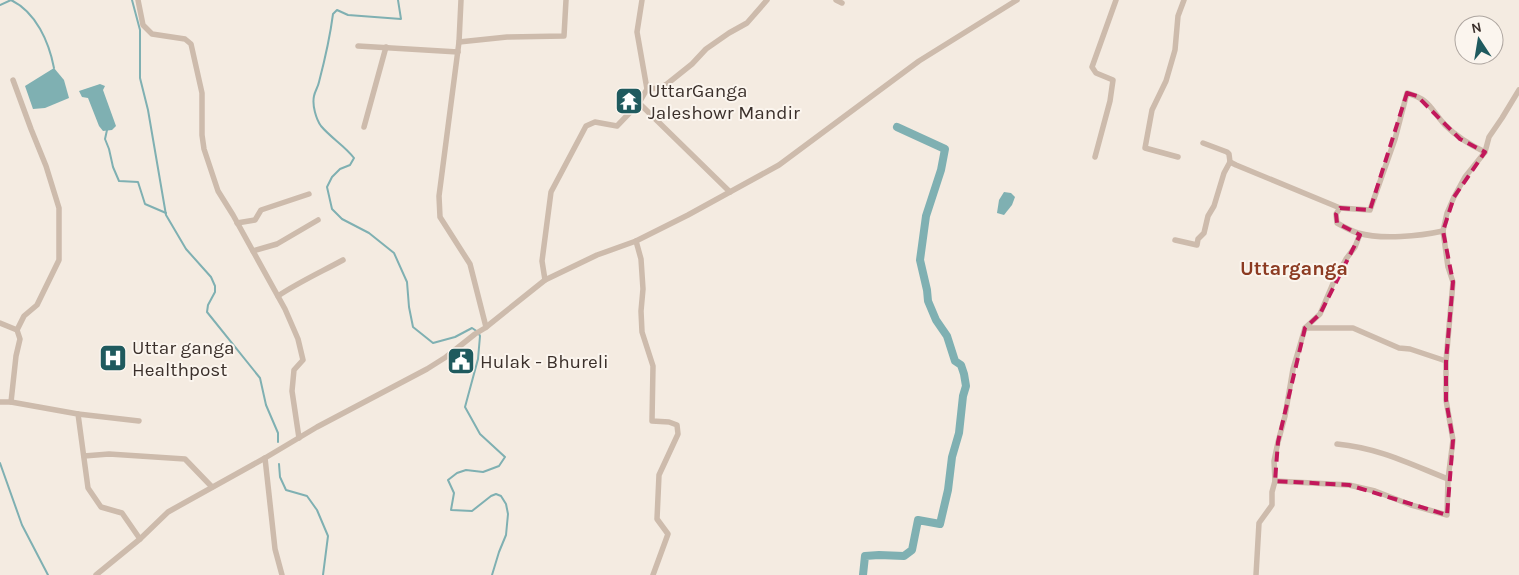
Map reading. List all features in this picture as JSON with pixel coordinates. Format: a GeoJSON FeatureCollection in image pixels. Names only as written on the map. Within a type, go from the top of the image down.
{"type":"FeatureCollection","features":[{"type":"Feature","properties":{"kind":"street"},"geometry":{"type":"LineString","coordinates":[[138,0],[143,24],[152,34],[185,39],[191,44],[202,93],[204,149],[218,191],[278,296],[298,339],[303,360],[294,370],[292,391],[298,438]]}},
{"type":"Feature","properties":{"kind":"street"},"geometry":{"type":"LineString","coordinates":[[461,0],[460,42],[439,196],[440,217],[470,264],[486,327]]}},
{"type":"Feature","properties":{"kind":"street"},"geometry":{"type":"LineString","coordinates":[[460,42],[506,37],[564,36],[566,0]]}},
{"type":"Feature","properties":{"kind":"street"},"geometry":{"type":"LineString","coordinates":[[546,280],[542,261],[550,192],[586,126],[595,122],[617,126],[639,103],[647,89],[637,32],[642,0]]}},
{"type":"Feature","properties":{"kind":"street"},"geometry":{"type":"LineString","coordinates":[[647,89],[660,88],[667,84],[692,64],[706,49],[729,32],[747,23],[767,0]]}},
{"type":"Feature","properties":{"kind":"street"},"geometry":{"type":"LineString","coordinates":[[836,0],[842,3]]}},
{"type":"Feature","properties":{"kind":"street"},"geometry":{"type":"LineString","coordinates":[[96,575],[140,539],[168,512],[298,438],[427,369],[446,357],[546,280],[597,254],[636,241],[780,166],[919,61],[1010,2],[1017,0]]}},
{"type":"Feature","properties":{"kind":"street"},"geometry":{"type":"LineString","coordinates":[[1095,157],[1110,101],[1113,80],[1096,73],[1092,67],[1116,0]]}},
{"type":"Feature","properties":{"kind":"street"},"geometry":{"type":"LineString","coordinates":[[1178,157],[1146,148],[1152,110],[1166,81],[1175,50],[1178,16],[1184,0]]}},
{"type":"Feature","properties":{"kind":"street"},"geometry":{"type":"LineString","coordinates":[[358,46],[458,52]]}},
{"type":"Feature","properties":{"kind":"street"},"geometry":{"type":"LineString","coordinates":[[364,127],[386,47]]}},
{"type":"Feature","properties":{"kind":"street"},"geometry":{"type":"LineString","coordinates":[[11,402],[16,356],[20,339],[17,330],[24,316],[36,305],[59,260],[59,208],[46,166],[13,80]]}},
{"type":"Feature","properties":{"kind":"street"},"geometry":{"type":"LineString","coordinates":[[1275,481],[1349,485],[1375,491],[1411,505],[1447,515],[1448,479],[1453,440],[1446,400],[1446,360],[1453,282],[1448,267],[1443,231],[1447,213],[1454,197],[1465,177],[1485,152],[1488,137],[1519,90]]}},
{"type":"Feature","properties":{"kind":"street"},"geometry":{"type":"LineString","coordinates":[[1230,162],[1340,208],[1370,210],[1395,138],[1407,93],[1426,101],[1446,126],[1460,139],[1485,152]]}},
{"type":"Feature","properties":{"kind":"street"},"geometry":{"type":"LineString","coordinates":[[639,103],[730,192]]}},
{"type":"Feature","properties":{"kind":"street"},"geometry":{"type":"LineString","coordinates":[[1175,240],[1196,245],[1198,239],[1204,233],[1208,216],[1214,206],[1224,173],[1230,162],[1227,152],[1203,143]]}},
{"type":"Feature","properties":{"kind":"street"},"geometry":{"type":"LineString","coordinates":[[237,223],[255,220],[261,210],[309,194]]}},
{"type":"Feature","properties":{"kind":"street"},"geometry":{"type":"LineString","coordinates":[[1340,208],[1336,214],[1337,223],[1360,234],[1409,236],[1443,231]]}},
{"type":"Feature","properties":{"kind":"street"},"geometry":{"type":"LineString","coordinates":[[253,251],[277,244],[318,220]]}},
{"type":"Feature","properties":{"kind":"street"},"geometry":{"type":"LineString","coordinates":[[1256,575],[1259,523],[1272,505],[1272,492],[1275,481],[1274,461],[1285,416],[1293,368],[1305,328],[1320,314],[1334,281],[1355,247],[1360,234]]}},
{"type":"Feature","properties":{"kind":"street"},"geometry":{"type":"LineString","coordinates":[[636,241],[641,259],[643,289],[642,332],[653,366],[652,421],[669,422],[677,425],[678,434],[659,475],[657,519],[668,534],[653,575]]}},
{"type":"Feature","properties":{"kind":"street"},"geometry":{"type":"LineString","coordinates":[[278,296],[298,283],[343,260]]}},
{"type":"Feature","properties":{"kind":"street"},"geometry":{"type":"LineString","coordinates":[[0,323],[17,330]]}},
{"type":"Feature","properties":{"kind":"street"},"geometry":{"type":"LineString","coordinates":[[1305,328],[1353,328],[1399,348],[1410,349],[1446,360]]}},
{"type":"Feature","properties":{"kind":"street"},"geometry":{"type":"LineString","coordinates":[[0,402],[139,421]]}},
{"type":"Feature","properties":{"kind":"street"},"geometry":{"type":"LineString","coordinates":[[78,414],[88,488],[101,507],[122,513],[140,539]]}},
{"type":"Feature","properties":{"kind":"street"},"geometry":{"type":"LineString","coordinates":[[1337,444],[1357,446],[1403,459],[1448,479]]}},
{"type":"Feature","properties":{"kind":"street"},"geometry":{"type":"LineString","coordinates":[[84,456],[109,454],[185,459],[212,487]]}},
{"type":"Feature","properties":{"kind":"street"},"geometry":{"type":"LineString","coordinates":[[265,458],[275,549],[282,575]]}},
{"type":"Feature","properties":{"kind":"highlighted area"},"geometry":{"type":"Polygon","coordinates":[[[1407,93],[1417,96],[1460,139],[1485,152],[1454,197],[1443,231],[1453,282],[1446,361],[1446,400],[1453,440],[1447,515],[1349,485],[1275,481],[1278,442],[1305,328],[1320,314],[1360,235],[1337,223],[1336,214],[1340,208],[1370,210],[1407,93]]]}},
{"type":"Feature","properties":{"kind":"water"},"geometry":{"type":"Polygon","coordinates":[[[54,68],[64,80],[69,98],[45,108],[33,109],[25,86],[54,68]]]}},
{"type":"Feature","properties":{"kind":"water"},"geometry":{"type":"Polygon","coordinates":[[[100,84],[105,86],[103,90],[116,126],[112,130],[103,131],[99,126],[88,98],[82,97],[79,91],[100,84]]]}},
{"type":"Feature","properties":{"kind":"water"},"geometry":{"type":"Polygon","coordinates":[[[1004,192],[1011,193],[1015,197],[1012,205],[1004,215],[997,213],[999,200],[1004,192]]]}},
{"type":"Feature","properties":{"kind":"waterway"},"geometry":{"type":"LineString","coordinates":[[11,0],[28,12],[40,29],[49,48],[54,68]]}},
{"type":"Feature","properties":{"kind":"waterway"},"geometry":{"type":"LineString","coordinates":[[0,5],[11,0]]}},
{"type":"Feature","properties":{"kind":"waterway"},"geometry":{"type":"LineString","coordinates":[[132,0],[140,30],[140,78],[148,110],[166,215],[186,249],[211,277],[215,286],[215,292],[208,305],[207,312],[260,378],[266,405],[278,433],[278,442]]}},
{"type":"Feature","properties":{"kind":"waterway"},"geometry":{"type":"LineString","coordinates":[[398,0],[401,19],[348,15],[337,10],[333,14],[319,84],[314,96],[314,108],[321,126],[354,158],[350,165],[340,169],[332,177],[327,187],[332,209],[342,219],[369,233],[394,253],[407,282],[413,327],[433,343],[455,337],[472,328],[480,336],[478,359],[465,407],[480,434],[505,457],[499,466],[483,472],[466,470],[457,473],[448,480],[454,493],[451,510],[472,511],[496,494],[501,496],[506,504],[508,514],[506,535],[492,575]]}},
{"type":"Feature","properties":{"kind":"waterway"},"geometry":{"type":"LineString","coordinates":[[863,575],[865,556],[904,556],[912,550],[918,520],[940,524],[948,490],[952,457],[959,433],[966,386],[961,365],[955,361],[947,336],[936,320],[928,301],[920,260],[926,216],[941,170],[945,149],[897,127]]}},
{"type":"Feature","properties":{"kind":"waterway"},"geometry":{"type":"LineString","coordinates":[[107,130],[105,139],[119,181],[138,182],[145,204],[166,213]]}},
{"type":"Feature","properties":{"kind":"waterway"},"geometry":{"type":"LineString","coordinates":[[0,463],[22,525],[48,575]]}},
{"type":"Feature","properties":{"kind":"waterway"},"geometry":{"type":"LineString","coordinates":[[279,464],[280,477],[286,490],[307,496],[317,510],[328,536],[323,575]]}},
{"type":"Feature","properties":{"kind":"place","name":"UttarGanga Jaleshowr Mandir"},"geometry":{"type":"Point","coordinates":[629,101]}},
{"type":"Feature","properties":{"kind":"place","name":"Uttar ganga Healthpost"},"geometry":{"type":"Point","coordinates":[113,358]}},
{"type":"Feature","properties":{"kind":"place","name":"Hulak - Bhureli"},"geometry":{"type":"Point","coordinates":[461,361]}},
{"type":"Feature","properties":{"kind":"district","name":"Uttarganga"},"geometry":{"type":"Point","coordinates":[1294,268]}}]}
